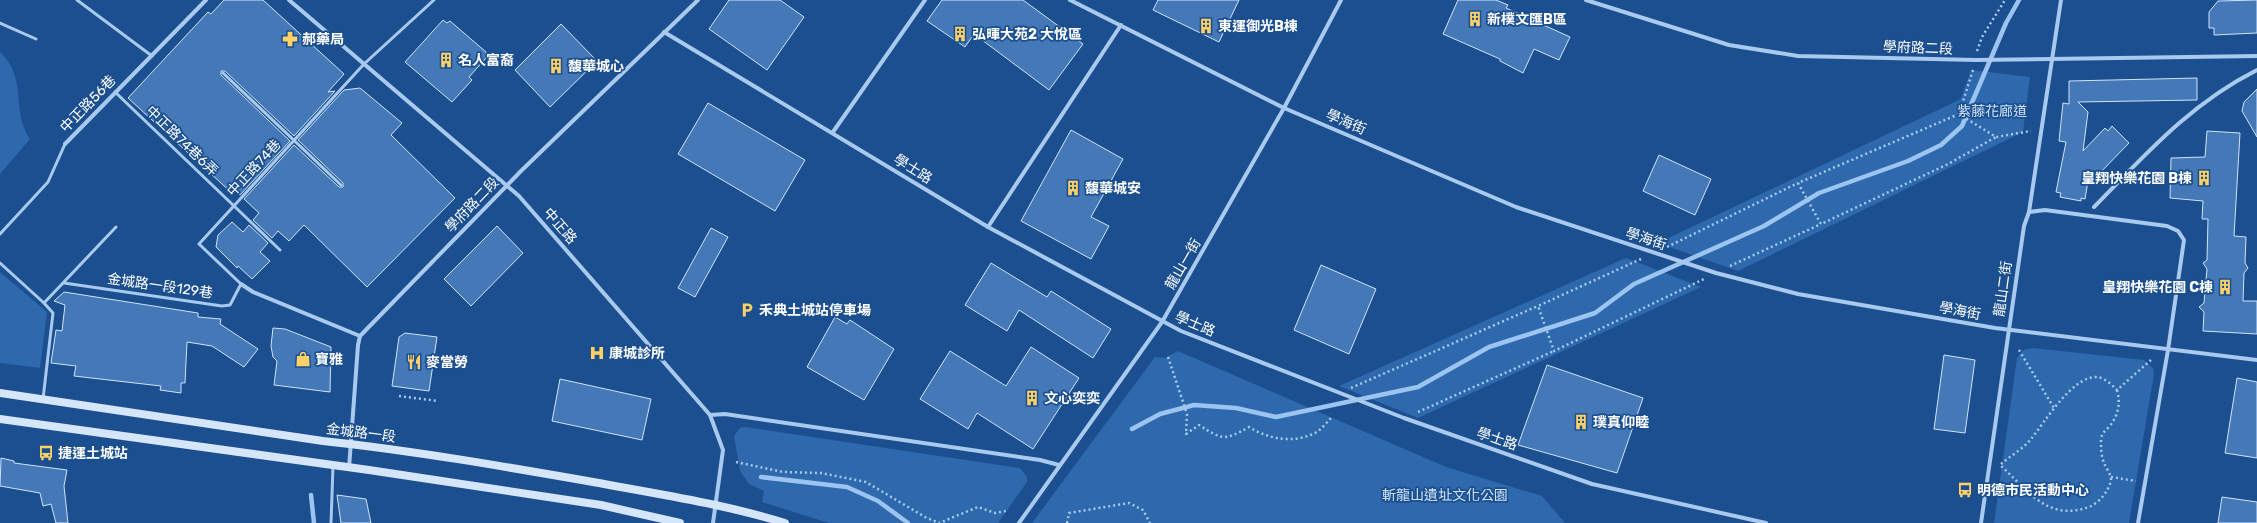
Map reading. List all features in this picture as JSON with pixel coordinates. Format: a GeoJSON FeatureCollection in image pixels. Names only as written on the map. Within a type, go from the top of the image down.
{"type":"FeatureCollection","features":[{"type":"Feature","properties":{"kind":"main road","name":"金城路一段"},"geometry":{"type":"LineString","coordinates":[[0,393],[352,444],[532,472],[717,504],[785,523]]}},
{"type":"Feature","properties":{"kind":"main road"},"geometry":{"type":"LineString","coordinates":[[0,419],[601,505],[680,523]]}},
{"type":"Feature","properties":{"kind":"street","name":"中正路56巷"},"geometry":{"type":"LineString","coordinates":[[65,144],[206,0]]}},
{"type":"Feature","properties":{"kind":"street","name":"中正路"},"geometry":{"type":"LineString","coordinates":[[289,0],[519,196],[710,415],[723,450],[717,504],[713,523]]}},
{"type":"Feature","properties":{"kind":"street","name":"學府路二段"},"geometry":{"type":"LineString","coordinates":[[360,336],[507,186],[698,0]]}},
{"type":"Feature","properties":{"kind":"street"},"geometry":{"type":"LineString","coordinates":[[833,132],[926,0]]}},
{"type":"Feature","properties":{"kind":"street","name":"學海街"},"geometry":{"type":"LineString","coordinates":[[1070,0],[1284,108],[1516,206],[1716,273],[1798,294],[2009,330],[2257,360]]}},
{"type":"Feature","properties":{"kind":"street","name":"龍山一街"},"geometry":{"type":"LineString","coordinates":[[1019,523],[1162,322],[1284,108],[1341,0]]}},
{"type":"Feature","properties":{"kind":"street","name":"學府路二段"},"geometry":{"type":"LineString","coordinates":[[1586,0],[1599,2],[1729,45],[1798,56],[1976,60],[2257,56]]}},
{"type":"Feature","properties":{"kind":"street","name":"龍山二街"},"geometry":{"type":"LineString","coordinates":[[1981,523],[2024,226],[2029,212],[2061,0]]}},
{"type":"Feature","properties":{"kind":"street"},"geometry":{"type":"LineString","coordinates":[[988,227],[1121,25]]}},
{"type":"Feature","properties":{"kind":"street","name":"學士路"},"geometry":{"type":"LineString","coordinates":[[664,32],[833,132],[988,227],[1181,331],[1404,418],[1592,484],[1766,523]]}},
{"type":"Feature","properties":{"kind":"street"},"geometry":{"type":"LineString","coordinates":[[2094,207],[2172,128],[2235,81],[2257,70]]}},
{"type":"Feature","properties":{"kind":"street"},"geometry":{"type":"LineString","coordinates":[[2029,212],[2045,210],[2167,226],[2178,230],[2184,240],[2168,350],[2138,523]]}},
{"type":"Feature","properties":{"kind":"street"},"geometry":{"type":"LineString","coordinates":[[241,284],[253,292],[360,336],[358,345],[352,444],[348,468]]}},
{"type":"Feature","properties":{"kind":"street"},"geometry":{"type":"LineString","coordinates":[[710,415],[725,414],[1040,460],[1059,465]]}},
{"type":"Feature","properties":{"kind":"lane"},"geometry":{"type":"LineString","coordinates":[[77,0],[152,56]]}},
{"type":"Feature","properties":{"kind":"lane","name":"中正路74巷"},"geometry":{"type":"LineString","coordinates":[[241,284],[199,244],[364,64],[434,0]]}},
{"type":"Feature","properties":{"kind":"lane"},"geometry":{"type":"LineString","coordinates":[[0,23],[36,39]]}},
{"type":"Feature","properties":{"kind":"lane"},"geometry":{"type":"LineString","coordinates":[[223,73],[341,185]]}},
{"type":"Feature","properties":{"kind":"lane","name":"中正路74巷6弄"},"geometry":{"type":"LineString","coordinates":[[115,92],[280,250]]}},
{"type":"Feature","properties":{"kind":"lane","name":"中正路56巷"},"geometry":{"type":"LineString","coordinates":[[0,234],[48,182],[65,144]]}},
{"type":"Feature","properties":{"kind":"lane"},"geometry":{"type":"LineString","coordinates":[[44,303],[116,227]]}},
{"type":"Feature","properties":{"kind":"lane"},"geometry":{"type":"LineString","coordinates":[[0,263],[53,313],[44,399]]}},
{"type":"Feature","properties":{"kind":"lane","name":"金城路一段129巷"},"geometry":{"type":"LineString","coordinates":[[64,283],[222,306],[230,305],[241,284]]}},
{"type":"Feature","properties":{"kind":"lane"},"geometry":{"type":"LineString","coordinates":[[331,523],[334,466]]}},
{"type":"Feature","properties":{"kind":"path"},"geometry":{"type":"LineString","coordinates":[[1340,393],[1654,253],[1798,183],[1959,114],[1976,60],[1977,46],[2005,0]]}},
{"type":"Feature","properties":{"kind":"path"},"geometry":{"type":"LineString","coordinates":[[1959,114],[1996,137]]}},
{"type":"Feature","properties":{"kind":"path"},"geometry":{"type":"LineString","coordinates":[[1404,418],[1554,351],[1948,164],[1996,137],[2031,131]]}},
{"type":"Feature","properties":{"kind":"path"},"geometry":{"type":"LineString","coordinates":[[1798,183],[1821,224]]}},
{"type":"Feature","properties":{"kind":"path"},"geometry":{"type":"LineString","coordinates":[[1538,306],[1554,351]]}},
{"type":"Feature","properties":{"kind":"path"},"geometry":{"type":"LineString","coordinates":[[2019,350],[2054,408]]}},
{"type":"Feature","properties":{"kind":"path"},"geometry":{"type":"LineString","coordinates":[[1168,357],[1187,414],[1186,434],[1199,425],[1220,437],[1232,436],[1249,427],[1276,439],[1299,438],[1316,433],[1331,418]]}},
{"type":"Feature","properties":{"kind":"path"},"geometry":{"type":"LineString","coordinates":[[2118,390],[2151,360]]}},
{"type":"Feature","properties":{"kind":"path"},"geometry":{"type":"LineString","coordinates":[[2097,377],[2109,382],[2118,390],[2120,399],[2118,412],[2102,435],[2101,450],[2111,477],[2109,489],[2094,505],[2075,512],[2059,511],[2045,505],[2000,465],[2030,440],[2054,408],[2071,389],[2087,380],[2097,377]]}},
{"type":"Feature","properties":{"kind":"path"},"geometry":{"type":"LineString","coordinates":[[399,396],[438,401]]}},
{"type":"Feature","properties":{"kind":"path"},"geometry":{"type":"LineString","coordinates":[[736,462],[783,472],[821,473],[866,482],[925,517],[938,523],[966,513],[978,506],[995,513],[1006,512]]}},
{"type":"Feature","properties":{"kind":"path"},"geometry":{"type":"LineString","coordinates":[[2111,477],[2138,482]]}},
{"type":"Feature","properties":{"kind":"path"},"geometry":{"type":"LineString","coordinates":[[1067,523],[1069,513],[1129,503],[1143,510],[1150,523]]}},
{"type":"Feature","properties":{"kind":"green space"},"geometry":{"type":"Polygon","coordinates":[[[0,52],[9,63],[14,73],[17,84],[21,117],[24,128],[30,139],[0,174],[0,52]]]}},
{"type":"Feature","properties":{"kind":"green space","name":"紫藤花廊道"},"geometry":{"type":"Polygon","coordinates":[[[1971,70],[2030,77],[2023,132],[1738,271],[1658,243],[1961,99],[1971,70]]]}},
{"type":"Feature","properties":{"kind":"green space"},"geometry":{"type":"Polygon","coordinates":[[[1626,258],[1701,287],[1418,418],[1339,386],[1626,258]]]}},
{"type":"Feature","properties":{"kind":"green space"},"geometry":{"type":"Polygon","coordinates":[[[0,272],[47,312],[40,368],[0,363],[0,272]]]}},
{"type":"Feature","properties":{"kind":"green space"},"geometry":{"type":"Polygon","coordinates":[[[2033,348],[2144,360],[2153,368],[2154,374],[2129,523],[1994,523],[2017,358],[2023,350],[2033,348]]]}},
{"type":"Feature","properties":{"kind":"green space","name":"斬龍山遺址文化公園"},"geometry":{"type":"Polygon","coordinates":[[[1178,351],[1446,467],[1542,496],[1565,523],[1032,523],[1155,357],[1165,358],[1178,351]]]}},
{"type":"Feature","properties":{"kind":"green space"},"geometry":{"type":"Polygon","coordinates":[[[745,427],[1020,468],[1027,477],[1027,482],[998,523],[829,523],[762,502],[764,491],[749,484],[740,471],[734,436],[740,428],[745,427]]]}},
{"type":"Feature","properties":{"kind":"building"},"geometry":{"type":"Polygon","coordinates":[[[224,0],[263,0],[344,74],[328,92],[335,91],[294,136],[225,71],[221,71],[221,75],[290,141],[240,195],[235,191],[233,194],[128,98],[208,12],[211,14],[224,0]]]}},
{"type":"Feature","properties":{"kind":"building"},"geometry":{"type":"Polygon","coordinates":[[[729,0],[780,0],[804,17],[767,70],[709,29],[729,0]]]}},
{"type":"Feature","properties":{"kind":"building"},"geometry":{"type":"Polygon","coordinates":[[[942,0],[1023,0],[1083,44],[1049,90],[974,34],[965,47],[927,21],[942,0]]]}},
{"type":"Feature","properties":{"kind":"building","name":"東運御光B棟"},"geometry":{"type":"Polygon","coordinates":[[[1158,0],[1239,0],[1219,42],[1153,10],[1158,0]]]}},
{"type":"Feature","properties":{"kind":"building"},"geometry":{"type":"Polygon","coordinates":[[[1458,0],[1496,0],[1508,5],[1506,8],[1570,37],[1559,60],[1534,49],[1523,73],[1500,61],[1500,59],[1443,34],[1458,0]]]}},
{"type":"Feature","properties":{"kind":"building"},"geometry":{"type":"Polygon","coordinates":[[[2257,0],[2257,33],[2214,35],[2214,28],[2209,28],[2209,12],[2218,1],[2257,0]]]}},
{"type":"Feature","properties":{"kind":"building","name":"名人富裔"},"geometry":{"type":"Polygon","coordinates":[[[443,20],[447,23],[450,21],[486,52],[486,58],[469,77],[472,80],[452,102],[405,62],[443,20]]]}},
{"type":"Feature","properties":{"kind":"building","name":"馥華城心"},"geometry":{"type":"Polygon","coordinates":[[[561,24],[597,61],[550,107],[515,70],[561,24]]]}},
{"type":"Feature","properties":{"kind":"building"},"geometry":{"type":"Polygon","coordinates":[[[2197,78],[2197,100],[2078,102],[2088,112],[2083,151],[2105,128],[2108,131],[2112,126],[2129,143],[2096,177],[2089,175],[2085,199],[2081,198],[2081,201],[2060,197],[2061,193],[2056,192],[2066,142],[2059,141],[2063,103],[2069,104],[2069,81],[2197,78]]]}},
{"type":"Feature","properties":{"kind":"building"},"geometry":{"type":"Polygon","coordinates":[[[360,88],[402,123],[391,135],[455,198],[367,287],[304,225],[289,241],[278,231],[272,238],[253,220],[259,213],[244,199],[294,145],[339,187],[343,187],[343,183],[298,140],[344,90],[360,88]]]}},
{"type":"Feature","properties":{"kind":"building"},"geometry":{"type":"Polygon","coordinates":[[[2257,89],[2257,137],[2242,111],[2244,102],[2257,89]]]}},
{"type":"Feature","properties":{"kind":"building"},"geometry":{"type":"Polygon","coordinates":[[[708,103],[805,160],[775,211],[678,154],[708,103]]]}},
{"type":"Feature","properties":{"kind":"building","name":"馥華城安"},"geometry":{"type":"Polygon","coordinates":[[[1071,130],[1123,159],[1091,217],[1109,226],[1091,259],[1021,221],[1071,130]]]}},
{"type":"Feature","properties":{"kind":"building"},"geometry":{"type":"Polygon","coordinates":[[[2207,131],[2240,133],[2234,236],[2246,237],[2245,263],[2248,268],[2244,273],[2243,301],[2257,301],[2257,334],[2203,331],[2204,312],[2199,307],[2204,303],[2207,269],[2203,263],[2207,260],[2208,219],[2202,219],[2203,201],[2170,198],[2171,158],[2205,157],[2207,131]]]}},
{"type":"Feature","properties":{"kind":"building"},"geometry":{"type":"Polygon","coordinates":[[[1659,155],[1711,179],[1695,215],[1643,191],[1659,155]]]}},
{"type":"Feature","properties":{"kind":"building"},"geometry":{"type":"Polygon","coordinates":[[[232,222],[243,232],[249,225],[268,243],[260,252],[270,261],[252,279],[238,266],[237,268],[216,247],[218,235],[232,222]]]}},
{"type":"Feature","properties":{"kind":"building"},"geometry":{"type":"Polygon","coordinates":[[[497,226],[523,253],[471,306],[444,279],[497,226]]]}},
{"type":"Feature","properties":{"kind":"building"},"geometry":{"type":"Polygon","coordinates":[[[711,228],[728,237],[695,297],[678,288],[711,228]]]}},
{"type":"Feature","properties":{"kind":"building"},"geometry":{"type":"Polygon","coordinates":[[[991,263],[1047,297],[1051,291],[1111,329],[1093,358],[1019,310],[1007,331],[965,305],[991,263]]]}},
{"type":"Feature","properties":{"kind":"building"},"geometry":{"type":"Polygon","coordinates":[[[1321,265],[1376,289],[1349,354],[1294,330],[1321,265]]]}},
{"type":"Feature","properties":{"kind":"building"},"geometry":{"type":"Polygon","coordinates":[[[64,292],[198,313],[198,317],[221,319],[220,324],[258,349],[244,367],[212,346],[187,342],[185,383],[181,383],[181,393],[160,390],[161,386],[74,376],[76,366],[51,363],[56,330],[62,331],[65,305],[54,301],[64,292]]]}},
{"type":"Feature","properties":{"kind":"building"},"geometry":{"type":"Polygon","coordinates":[[[835,317],[847,324],[850,320],[894,349],[864,400],[807,367],[835,317]]]}},
{"type":"Feature","properties":{"kind":"building","name":"寶雅"},"geometry":{"type":"Polygon","coordinates":[[[273,328],[285,329],[331,347],[330,392],[274,385],[277,361],[273,357],[271,346],[273,328]]]}},
{"type":"Feature","properties":{"kind":"building","name":"麥當勞"},"geometry":{"type":"Polygon","coordinates":[[[405,333],[437,337],[429,391],[392,386],[399,337],[405,333]]]}},
{"type":"Feature","properties":{"kind":"building"},"geometry":{"type":"Polygon","coordinates":[[[1031,347],[1079,378],[1033,449],[977,413],[968,429],[920,399],[950,351],[1006,386],[1031,347]]]}},
{"type":"Feature","properties":{"kind":"building"},"geometry":{"type":"Polygon","coordinates":[[[1944,355],[1975,360],[1965,433],[1934,429],[1944,355]]]}},
{"type":"Feature","properties":{"kind":"building","name":"璞真仰睦"},"geometry":{"type":"Polygon","coordinates":[[[1547,365],[1643,398],[1617,473],[1518,445],[1547,365]]]}},
{"type":"Feature","properties":{"kind":"building"},"geometry":{"type":"Polygon","coordinates":[[[2237,378],[2257,382],[2257,458],[2225,453],[2237,378]]]}},
{"type":"Feature","properties":{"kind":"building"},"geometry":{"type":"Polygon","coordinates":[[[560,379],[651,399],[642,440],[552,421],[560,379]]]}},
{"type":"Feature","properties":{"kind":"building"},"geometry":{"type":"Polygon","coordinates":[[[1,458],[14,461],[14,463],[67,470],[64,486],[68,523],[56,523],[51,504],[43,506],[40,493],[0,486],[1,458]]]}},
{"type":"Feature","properties":{"kind":"building"},"geometry":{"type":"Polygon","coordinates":[[[337,495],[366,499],[371,523],[341,523],[337,495]]]}},
{"type":"Feature","properties":{"kind":"building"},"geometry":{"type":"Polygon","coordinates":[[[2222,497],[2257,502],[2257,523],[2218,523],[2222,497]]]}},
{"type":"Feature","properties":{"kind":"waterway"},"geometry":{"type":"LineString","coordinates":[[1132,429],[1160,414],[1194,405],[1236,408],[1276,417],[1418,387],[1489,347],[1595,313],[1634,284],[1764,226],[1819,193],[1908,161],[1941,145],[1962,126],[2006,23],[2019,0]]}},
{"type":"Feature","properties":{"kind":"waterway"},"geometry":{"type":"LineString","coordinates":[[761,477],[847,487],[878,501],[908,523]]}},
{"type":"Feature","properties":{"kind":"waterway"},"geometry":{"type":"LineString","coordinates":[[311,495],[314,523]]}},
{"type":"Feature","properties":{"kind":"place","name":"新樸文匯B區"},"geometry":{"type":"Point","coordinates":[1475,19]}},
{"type":"Feature","properties":{"kind":"place","name":"東運御光B棟"},"geometry":{"type":"Point","coordinates":[1206,26]}},
{"type":"Feature","properties":{"kind":"place","name":"弘暉大苑2 大悅區"},"geometry":{"type":"Point","coordinates":[960,34]}},
{"type":"Feature","properties":{"kind":"place","name":"郝藥局"},"geometry":{"type":"Point","coordinates":[290,39]}},
{"type":"Feature","properties":{"kind":"place","name":"名人富裔"},"geometry":{"type":"Point","coordinates":[446,60]}},
{"type":"Feature","properties":{"kind":"place","name":"馥華城心"},"geometry":{"type":"Point","coordinates":[556,66]}},
{"type":"Feature","properties":{"kind":"place","name":"皇翔快樂花園 B棟"},"geometry":{"type":"Point","coordinates":[2204,178]}},
{"type":"Feature","properties":{"kind":"place","name":"馥華城安"},"geometry":{"type":"Point","coordinates":[1073,188]}},
{"type":"Feature","properties":{"kind":"place","name":"皇翔快樂花園 C棟"},"geometry":{"type":"Point","coordinates":[2225,287]}},
{"type":"Feature","properties":{"kind":"place","name":"禾典土城站停車場"},"geometry":{"type":"Point","coordinates":[747,310]}},
{"type":"Feature","properties":{"kind":"place","name":"康城診所"},"geometry":{"type":"Point","coordinates":[597,353]}},
{"type":"Feature","properties":{"kind":"place","name":"寶雅"},"geometry":{"type":"Point","coordinates":[303,359]}},
{"type":"Feature","properties":{"kind":"place","name":"麥當勞"},"geometry":{"type":"Point","coordinates":[414,362]}},
{"type":"Feature","properties":{"kind":"place","name":"文心奕奕"},"geometry":{"type":"Point","coordinates":[1032,398]}},
{"type":"Feature","properties":{"kind":"place","name":"璞真仰睦"},"geometry":{"type":"Point","coordinates":[1581,422]}},
{"type":"Feature","properties":{"kind":"place","name":"捷運土城站"},"geometry":{"type":"Point","coordinates":[46,453]}},
{"type":"Feature","properties":{"kind":"place","name":"明德市民活動中心"},"geometry":{"type":"Point","coordinates":[1965,490]}}]}
